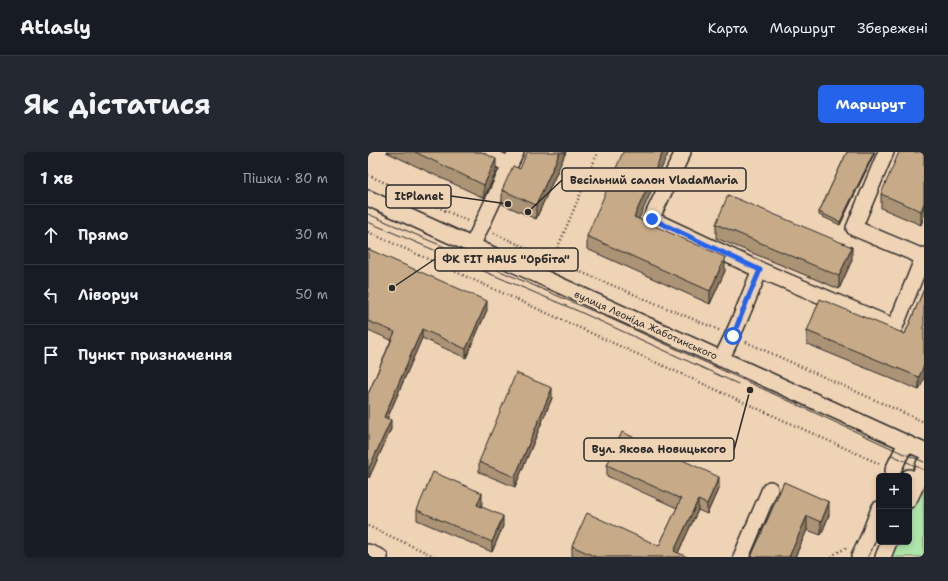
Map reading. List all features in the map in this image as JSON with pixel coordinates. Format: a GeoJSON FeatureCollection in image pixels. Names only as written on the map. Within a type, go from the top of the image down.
{"type":"FeatureCollection","features":[{"type":"Feature","properties":{"kind":"street"},"geometry":{"type":"LineString","coordinates":[[472,246],[513,158],[482,152]]}},
{"type":"Feature","properties":{"kind":"street"},"geometry":{"type":"LineString","coordinates":[[683,152],[652,219],[760,270],[895,327],[923,256],[854,228],[886,152]]}},
{"type":"Feature","properties":{"kind":"street","name":"вулиця Леоніда Жаботинського"},"geometry":{"type":"LineString","coordinates":[[368,198],[924,451]]}},
{"type":"Feature","properties":{"kind":"street"},"geometry":{"type":"LineString","coordinates":[[721,359],[733,336],[760,270]]}},
{"type":"Feature","properties":{"kind":"street"},"geometry":{"type":"LineString","coordinates":[[903,473],[906,442]]}},
{"type":"Feature","properties":{"kind":"street"},"geometry":{"type":"LineString","coordinates":[[908,473],[924,464]]}},
{"type":"Feature","properties":{"kind":"street"},"geometry":{"type":"LineString","coordinates":[[741,557],[770,489]]}},
{"type":"Feature","properties":{"kind":"street"},"geometry":{"type":"LineString","coordinates":[[859,557],[876,517]]}},
{"type":"Feature","properties":{"kind":"street"},"geometry":{"type":"LineString","coordinates":[[883,557],[888,545]]}},
{"type":"Feature","properties":{"kind":"street"},"geometry":{"type":"LineString","coordinates":[[368,552],[380,557]]}},
{"type":"Feature","properties":{"kind":"path"},"geometry":{"type":"LineString","coordinates":[[544,279],[598,152]]}},
{"type":"Feature","properties":{"kind":"path"},"geometry":{"type":"LineString","coordinates":[[368,174],[552,260],[733,336],[924,422]]}},
{"type":"Feature","properties":{"kind":"path"},"geometry":{"type":"LineString","coordinates":[[368,232],[756,406],[897,473]]}},
{"type":"Feature","properties":{"kind":"path"},"geometry":{"type":"LineString","coordinates":[[368,526],[436,557]]}},
{"type":"Feature","properties":{"kind":"green space"},"geometry":{"type":"Polygon","coordinates":[[[923,480],[924,557],[891,557],[896,545],[912,545],[912,507],[923,480]]]}},
{"type":"Feature","properties":{"kind":"building"},"geometry":{"type":"Polygon","coordinates":[[[415,152],[482,152],[496,159],[484,185],[415,152]]]}},
{"type":"Feature","properties":{"kind":"building"},"geometry":{"type":"Polygon","coordinates":[[[527,152],[560,152],[536,205],[502,190],[513,166],[520,169],[527,152]]]}},
{"type":"Feature","properties":{"kind":"building"},"geometry":{"type":"Polygon","coordinates":[[[623,152],[663,152],[634,217],[725,257],[710,291],[587,236],[623,152]]]}},
{"type":"Feature","properties":{"kind":"building"},"geometry":{"type":"Polygon","coordinates":[[[847,152],[874,152],[840,222],[819,212],[847,152]]]}},
{"type":"Feature","properties":{"kind":"building"},"geometry":{"type":"Polygon","coordinates":[[[899,152],[924,152],[924,203],[921,211],[881,194],[899,152]]]}},
{"type":"Feature","properties":{"kind":"building"},"geometry":{"type":"Polygon","coordinates":[[[728,195],[852,247],[839,276],[716,224],[728,195]]]}},
{"type":"Feature","properties":{"kind":"building"},"geometry":{"type":"Polygon","coordinates":[[[368,249],[487,301],[466,349],[422,329],[384,417],[391,420],[369,468],[368,392],[395,332],[368,321],[368,249]]]}},
{"type":"Feature","properties":{"kind":"building"},"geometry":{"type":"Polygon","coordinates":[[[924,289],[924,365],[919,377],[807,331],[820,299],[905,334],[924,289]]]}},
{"type":"Feature","properties":{"kind":"building"},"geometry":{"type":"Polygon","coordinates":[[[516,373],[552,388],[515,477],[479,462],[516,373]]]}},
{"type":"Feature","properties":{"kind":"building"},"geometry":{"type":"Polygon","coordinates":[[[622,432],[719,477],[707,504],[698,500],[674,551],[687,557],[596,557],[572,546],[587,513],[659,546],[681,499],[607,465],[622,432]]]}},
{"type":"Feature","properties":{"kind":"building"},"geometry":{"type":"Polygon","coordinates":[[[433,472],[482,493],[477,505],[503,516],[492,542],[417,510],[433,472]]]}},
{"type":"Feature","properties":{"kind":"building"},"geometry":{"type":"Polygon","coordinates":[[[784,482],[829,502],[821,522],[807,516],[789,557],[751,557],[784,482]]]}},
{"type":"Feature","properties":{"kind":"tram line"},"geometry":{"type":"LineString","coordinates":[[368,214],[609,318],[924,462]]}},
{"type":"Feature","properties":{"kind":"tram line"},"geometry":{"type":"LineString","coordinates":[[368,222],[578,311],[738,384]]}},
{"type":"Feature","properties":{"kind":"tram line"},"geometry":{"type":"LineString","coordinates":[[892,455],[924,470]]}},
{"type":"Feature","properties":{"kind":"place","name":"ItPlanet"},"geometry":{"type":"Point","coordinates":[508,204]}},
{"type":"Feature","properties":{"kind":"place","name":"Весільний салон VladaMaria"},"geometry":{"type":"Point","coordinates":[528,212]}},
{"type":"Feature","properties":{"kind":"place","name":"ФК FIT HAUS \"Орбіта\""},"geometry":{"type":"Point","coordinates":[392,288]}},
{"type":"Feature","properties":{"kind":"place","name":"Вул. Якова Новицького"},"geometry":{"type":"Point","coordinates":[750,390]}},
{"type":"Feature","properties":{"kind":"route"},"geometry":{"type":"LineString","coordinates":[[652,219],[760,270],[733,336]]}}]}
